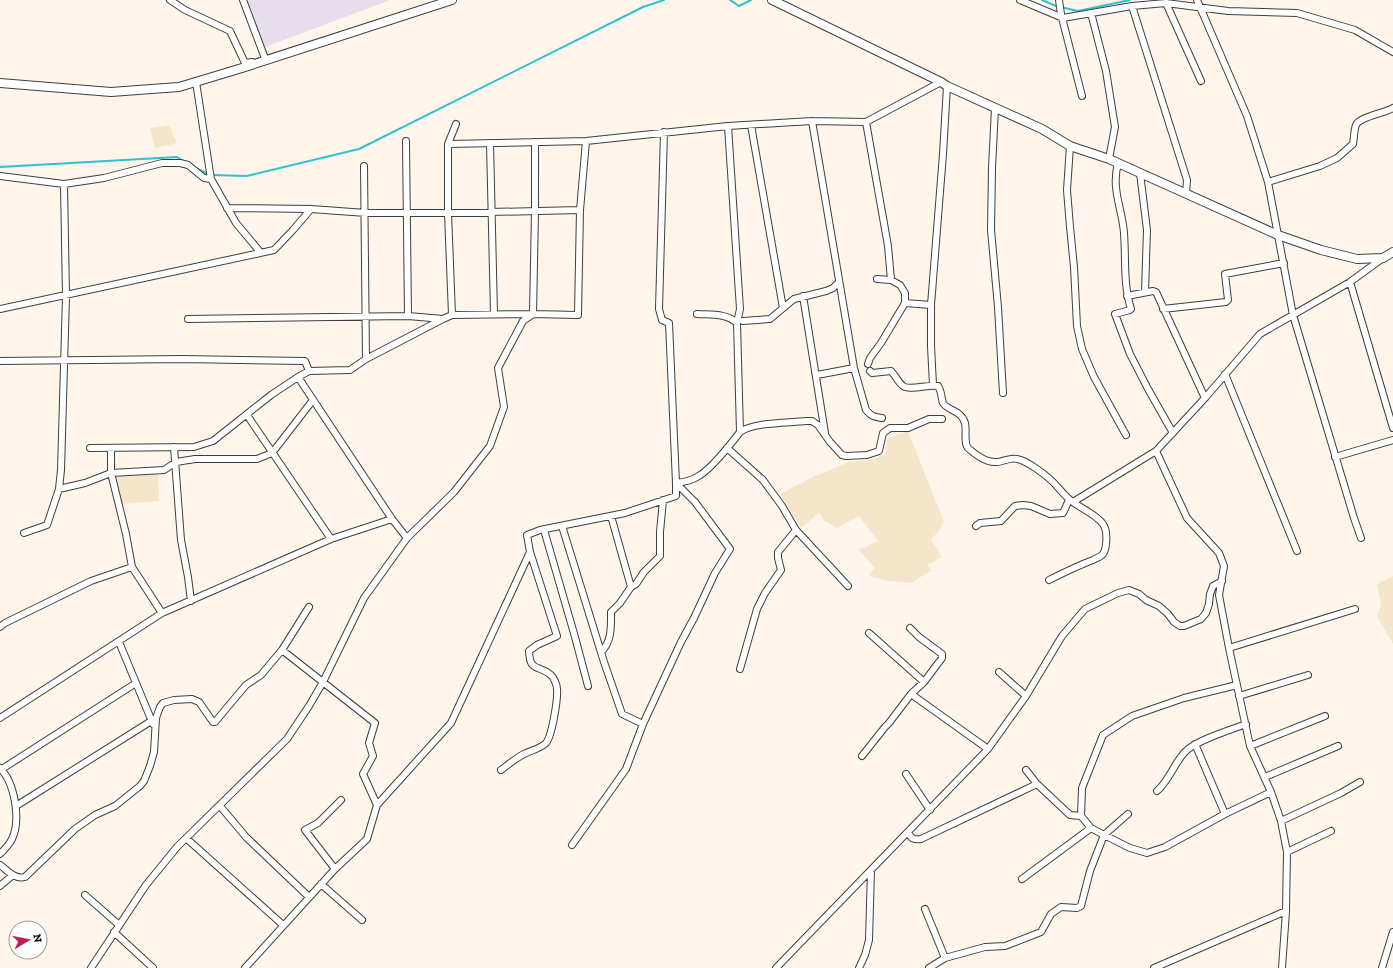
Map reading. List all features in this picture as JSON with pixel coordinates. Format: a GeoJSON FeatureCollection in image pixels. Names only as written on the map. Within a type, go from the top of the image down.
{"type":"FeatureCollection","features":[{"type":"Feature","properties":{"kind":"street"},"geometry":{"type":"LineString","coordinates":[[170,0],[185,10],[230,31],[245,63],[266,60]]}},
{"type":"Feature","properties":{"kind":"street"},"geometry":{"type":"LineString","coordinates":[[243,0],[266,60]]}},
{"type":"Feature","properties":{"kind":"street"},"geometry":{"type":"LineString","coordinates":[[0,83],[111,92],[179,87],[452,0]]}},
{"type":"Feature","properties":{"kind":"street"},"geometry":{"type":"LineString","coordinates":[[773,0],[944,84],[1042,128],[1070,146],[1109,159],[1278,235],[1321,250],[1357,258],[1383,258]]}},
{"type":"Feature","properties":{"kind":"street"},"geometry":{"type":"LineString","coordinates":[[1020,0],[1062,16],[1132,6],[1166,3],[1228,11],[1297,13],[1355,30],[1393,52]]}},
{"type":"Feature","properties":{"kind":"street"},"geometry":{"type":"LineString","coordinates":[[1197,0],[1247,116],[1268,182],[1294,315],[1335,457],[1361,538]]}},
{"type":"Feature","properties":{"kind":"street"},"geometry":{"type":"LineString","coordinates":[[1060,3],[1082,96]]}},
{"type":"Feature","properties":{"kind":"street"},"geometry":{"type":"LineString","coordinates":[[1166,3],[1201,81]]}},
{"type":"Feature","properties":{"kind":"street"},"geometry":{"type":"LineString","coordinates":[[1132,6],[1187,180],[1186,194]]}},
{"type":"Feature","properties":{"kind":"street"},"geometry":{"type":"LineString","coordinates":[[1091,13],[1106,71],[1115,127],[1109,159]]}},
{"type":"Feature","properties":{"kind":"street"},"geometry":{"type":"LineString","coordinates":[[196,82],[212,179],[226,208],[236,223],[261,253]]}},
{"type":"Feature","properties":{"kind":"street"},"geometry":{"type":"LineString","coordinates":[[448,144],[586,141],[728,126],[752,126],[812,121],[866,122],[944,84]]}},
{"type":"Feature","properties":{"kind":"street"},"geometry":{"type":"LineString","coordinates":[[933,385],[931,305],[943,154],[944,84]]}},
{"type":"Feature","properties":{"kind":"street"},"geometry":{"type":"LineString","coordinates":[[995,108],[991,230],[998,307],[1003,393]]}},
{"type":"Feature","properties":{"kind":"street"},"geometry":{"type":"LineString","coordinates":[[1268,182],[1320,166],[1337,158],[1353,144],[1356,125],[1360,121],[1387,112],[1393,108]]}},
{"type":"Feature","properties":{"kind":"street"},"geometry":{"type":"LineString","coordinates":[[812,121],[854,368],[866,410],[870,415],[882,418]]}},
{"type":"Feature","properties":{"kind":"street"},"geometry":{"type":"LineString","coordinates":[[866,122],[883,213],[888,246],[890,280]]}},
{"type":"Feature","properties":{"kind":"street"},"geometry":{"type":"LineString","coordinates":[[452,315],[448,213],[448,144],[456,124]]}},
{"type":"Feature","properties":{"kind":"street"},"geometry":{"type":"LineString","coordinates":[[728,126],[740,309],[737,323],[740,432]]}},
{"type":"Feature","properties":{"kind":"street"},"geometry":{"type":"LineString","coordinates":[[752,126],[783,308]]}},
{"type":"Feature","properties":{"kind":"street"},"geometry":{"type":"LineString","coordinates":[[501,770],[515,758],[524,753],[538,749],[547,742],[554,720],[557,689],[553,676],[535,668],[530,662],[529,651],[537,645],[557,636],[526,535],[611,516],[676,496],[670,323],[662,320],[659,309],[664,132]]}},
{"type":"Feature","properties":{"kind":"street"},"geometry":{"type":"LineString","coordinates":[[406,141],[408,316]]}},
{"type":"Feature","properties":{"kind":"street"},"geometry":{"type":"LineString","coordinates":[[90,448],[194,447],[213,441],[271,396],[309,371],[350,370],[366,359],[452,315],[578,315],[580,210],[586,141]]}},
{"type":"Feature","properties":{"kind":"street"},"geometry":{"type":"LineString","coordinates":[[533,314],[535,211],[534,142]]}},
{"type":"Feature","properties":{"kind":"street"},"geometry":{"type":"LineString","coordinates":[[490,143],[494,314]]}},
{"type":"Feature","properties":{"kind":"street"},"geometry":{"type":"LineString","coordinates":[[1070,146],[1067,190],[1074,267],[1077,326],[1082,349],[1094,377],[1126,435]]}},
{"type":"Feature","properties":{"kind":"street"},"geometry":{"type":"LineString","coordinates":[[0,176],[64,184],[104,178],[162,163],[185,163],[204,178],[212,179]]}},
{"type":"Feature","properties":{"kind":"street"},"geometry":{"type":"LineString","coordinates":[[1118,163],[1115,185],[1124,232],[1127,296],[1131,310],[1116,314],[1134,361],[1173,433]]}},
{"type":"Feature","properties":{"kind":"street"},"geometry":{"type":"LineString","coordinates":[[364,166],[366,213],[366,359]]}},
{"type":"Feature","properties":{"kind":"street"},"geometry":{"type":"LineString","coordinates":[[1140,173],[1147,230],[1145,292]]}},
{"type":"Feature","properties":{"kind":"street"},"geometry":{"type":"LineString","coordinates":[[24,533],[47,525],[59,489],[61,470],[66,296],[64,184]]}},
{"type":"Feature","properties":{"kind":"street"},"geometry":{"type":"LineString","coordinates":[[226,208],[310,209],[366,213],[492,213],[580,210]]}},
{"type":"Feature","properties":{"kind":"street"},"geometry":{"type":"LineString","coordinates":[[0,309],[274,250],[310,209]]}},
{"type":"Feature","properties":{"kind":"street"},"geometry":{"type":"LineString","coordinates":[[976,526],[980,523],[1001,521],[1015,506],[1031,506],[1050,514],[1065,512],[1071,501],[1156,450],[1205,398],[1260,334],[1350,282],[1393,252]]}},
{"type":"Feature","properties":{"kind":"street"},"geometry":{"type":"LineString","coordinates":[[1164,309],[1226,302],[1228,300],[1225,274],[1284,263]]}},
{"type":"Feature","properties":{"kind":"street"},"geometry":{"type":"LineString","coordinates":[[868,364],[870,358],[881,343],[905,303],[905,293],[900,285],[890,280],[877,279]]}},
{"type":"Feature","properties":{"kind":"street"},"geometry":{"type":"LineString","coordinates":[[743,321],[766,320],[794,299],[826,291],[833,288],[839,282]]}},
{"type":"Feature","properties":{"kind":"street"},"geometry":{"type":"LineString","coordinates":[[1350,282],[1393,428]]}},
{"type":"Feature","properties":{"kind":"street"},"geometry":{"type":"LineString","coordinates":[[1127,296],[1145,292],[1156,292],[1205,398]]}},
{"type":"Feature","properties":{"kind":"street"},"geometry":{"type":"LineString","coordinates":[[803,296],[817,375],[825,434]]}},
{"type":"Feature","properties":{"kind":"street"},"geometry":{"type":"LineString","coordinates":[[905,303],[931,305]]}},
{"type":"Feature","properties":{"kind":"street"},"geometry":{"type":"LineString","coordinates":[[91,968],[146,886],[177,847],[287,738],[309,706],[323,682],[364,598],[407,538],[454,492],[490,446],[504,407],[498,368],[523,321],[533,314]]}},
{"type":"Feature","properties":{"kind":"street"},"geometry":{"type":"LineString","coordinates":[[697,314],[724,315],[731,317],[737,323]]}},
{"type":"Feature","properties":{"kind":"street"},"geometry":{"type":"LineString","coordinates":[[188,319],[408,316],[443,319]]}},
{"type":"Feature","properties":{"kind":"street"},"geometry":{"type":"LineString","coordinates":[[0,361],[182,359],[306,361],[309,371]]}},
{"type":"Feature","properties":{"kind":"street"},"geometry":{"type":"LineString","coordinates":[[817,375],[854,368]]}},
{"type":"Feature","properties":{"kind":"street"},"geometry":{"type":"LineString","coordinates":[[870,371],[872,373],[891,371],[902,385],[907,388],[933,385],[938,386],[941,390],[943,403],[962,417],[966,431],[966,444],[968,448],[987,461],[996,462],[1008,459],[1018,459],[1029,464],[1052,481],[1071,501],[1097,518],[1103,524],[1106,534],[1104,553],[1101,556],[1049,580]]}},
{"type":"Feature","properties":{"kind":"street"},"geometry":{"type":"LineString","coordinates":[[1225,374],[1297,551]]}},
{"type":"Feature","properties":{"kind":"street"},"geometry":{"type":"LineString","coordinates":[[298,377],[392,519],[407,538]]}},
{"type":"Feature","properties":{"kind":"street"},"geometry":{"type":"LineString","coordinates":[[59,489],[85,483],[111,473],[164,470],[176,462],[195,459],[258,459],[272,453],[313,400]]}},
{"type":"Feature","properties":{"kind":"street"},"geometry":{"type":"LineString","coordinates":[[247,415],[331,539]]}},
{"type":"Feature","properties":{"kind":"street"},"geometry":{"type":"LineString","coordinates":[[676,483],[699,477],[740,432],[746,428],[754,426],[812,421],[818,425],[830,442],[842,455],[867,456],[878,451],[883,433],[890,428],[908,428],[929,420],[942,419]]}},
{"type":"Feature","properties":{"kind":"street"},"geometry":{"type":"LineString","coordinates":[[1335,457],[1393,440]]}},
{"type":"Feature","properties":{"kind":"street"},"geometry":{"type":"LineString","coordinates":[[174,447],[181,540],[191,601]]}},
{"type":"Feature","properties":{"kind":"street"},"geometry":{"type":"LineString","coordinates":[[111,448],[111,473],[126,534],[132,567],[162,613]]}},
{"type":"Feature","properties":{"kind":"street"},"geometry":{"type":"LineString","coordinates":[[727,448],[763,480],[782,506],[796,530],[848,586]]}},
{"type":"Feature","properties":{"kind":"street"},"geometry":{"type":"LineString","coordinates":[[1156,450],[1187,518],[1219,553],[1224,566],[1219,595],[1228,648],[1250,746],[1271,792],[1281,821],[1287,852],[1286,911],[1282,968]]}},
{"type":"Feature","properties":{"kind":"street"},"geometry":{"type":"LineString","coordinates":[[572,845],[626,769],[643,724],[708,587],[730,549],[695,502],[676,483]]}},
{"type":"Feature","properties":{"kind":"street"},"geometry":{"type":"LineString","coordinates":[[601,652],[605,648],[610,633],[611,612],[620,603],[631,587],[636,584],[644,572],[660,556],[660,532],[663,500]]}},
{"type":"Feature","properties":{"kind":"street"},"geometry":{"type":"LineString","coordinates":[[611,516],[631,587]]}},
{"type":"Feature","properties":{"kind":"street"},"geometry":{"type":"LineString","coordinates":[[0,718],[162,613],[331,539],[392,519]]}},
{"type":"Feature","properties":{"kind":"street"},"geometry":{"type":"LineString","coordinates":[[562,526],[622,714],[643,724]]}},
{"type":"Feature","properties":{"kind":"street"},"geometry":{"type":"LineString","coordinates":[[544,530],[588,686]]}},
{"type":"Feature","properties":{"kind":"street"},"geometry":{"type":"LineString","coordinates":[[740,669],[757,609],[765,593],[781,570],[778,552],[796,530]]}},
{"type":"Feature","properties":{"kind":"street"},"geometry":{"type":"LineString","coordinates":[[246,968],[283,925],[335,869],[367,839],[378,804],[451,723],[530,552]]}},
{"type":"Feature","properties":{"kind":"street"},"geometry":{"type":"LineString","coordinates":[[0,627],[91,581],[132,567]]}},
{"type":"Feature","properties":{"kind":"street"},"geometry":{"type":"LineString","coordinates":[[776,968],[988,749],[1026,696],[1062,636],[1085,609],[1118,593],[1129,590],[1159,606],[1174,622],[1180,626],[1184,626],[1201,619],[1206,613],[1213,586],[1222,581]]}},
{"type":"Feature","properties":{"kind":"street"},"geometry":{"type":"LineString","coordinates":[[16,806],[154,719],[163,703],[174,700],[192,699],[199,702],[213,722],[215,722],[246,684],[261,675],[282,650],[309,607]]}},
{"type":"Feature","properties":{"kind":"street"},"geometry":{"type":"LineString","coordinates":[[1228,648],[1355,609]]}},
{"type":"Feature","properties":{"kind":"street"},"geometry":{"type":"LineString","coordinates":[[862,756],[911,694],[924,682],[943,655],[919,637],[910,628]]}},
{"type":"Feature","properties":{"kind":"street"},"geometry":{"type":"LineString","coordinates":[[869,633],[924,682]]}},
{"type":"Feature","properties":{"kind":"street"},"geometry":{"type":"LineString","coordinates":[[0,865],[13,875],[20,878],[24,877],[76,829],[95,814],[115,806],[144,781],[154,752],[156,729],[154,719],[136,683],[119,642]]}},
{"type":"Feature","properties":{"kind":"street"},"geometry":{"type":"LineString","coordinates":[[282,650],[375,723],[369,743],[373,756],[363,774],[378,804]]}},
{"type":"Feature","properties":{"kind":"street"},"geometry":{"type":"LineString","coordinates":[[1000,672],[1026,696]]}},
{"type":"Feature","properties":{"kind":"street"},"geometry":{"type":"LineString","coordinates":[[1239,696],[1308,675]]}},
{"type":"Feature","properties":{"kind":"street"},"geometry":{"type":"LineString","coordinates":[[0,854],[11,840],[15,829],[16,806],[10,786],[1,768],[136,683]]}},
{"type":"Feature","properties":{"kind":"street"},"geometry":{"type":"LineString","coordinates":[[1237,685],[1184,698],[1132,716],[1103,735],[1082,788],[1081,816],[1091,828],[1130,848],[1147,853],[1165,847],[1225,814],[1271,792]]}},
{"type":"Feature","properties":{"kind":"street"},"geometry":{"type":"LineString","coordinates":[[911,694],[988,749]]}},
{"type":"Feature","properties":{"kind":"street"},"geometry":{"type":"LineString","coordinates":[[1250,746],[1325,716]]}},
{"type":"Feature","properties":{"kind":"street"},"geometry":{"type":"LineString","coordinates":[[1157,791],[1163,786],[1186,751],[1195,744],[1246,724]]}},
{"type":"Feature","properties":{"kind":"street"},"geometry":{"type":"LineString","coordinates":[[1195,744],[1225,814]]}},
{"type":"Feature","properties":{"kind":"street"},"geometry":{"type":"LineString","coordinates":[[1265,777],[1338,746]]}},
{"type":"Feature","properties":{"kind":"street"},"geometry":{"type":"LineString","coordinates":[[1026,770],[1037,784],[1070,815],[1081,816]]}},
{"type":"Feature","properties":{"kind":"street"},"geometry":{"type":"LineString","coordinates":[[906,774],[930,810]]}},
{"type":"Feature","properties":{"kind":"street"},"geometry":{"type":"LineString","coordinates":[[1281,821],[1341,793],[1360,782]]}},
{"type":"Feature","properties":{"kind":"street"},"geometry":{"type":"LineString","coordinates":[[908,833],[916,840],[922,839],[1037,784]]}},
{"type":"Feature","properties":{"kind":"street"},"geometry":{"type":"LineString","coordinates":[[335,869],[304,830],[318,823],[341,800]]}},
{"type":"Feature","properties":{"kind":"street"},"geometry":{"type":"LineString","coordinates":[[220,806],[246,837],[309,897]]}},
{"type":"Feature","properties":{"kind":"street"},"geometry":{"type":"LineString","coordinates":[[929,968],[945,958],[985,946],[1005,946],[1041,932],[1051,914],[1061,907],[1077,908],[1081,906],[1090,871],[1104,835],[1128,814]]}},
{"type":"Feature","properties":{"kind":"street"},"geometry":{"type":"LineString","coordinates":[[1022,879],[1091,828]]}},
{"type":"Feature","properties":{"kind":"street"},"geometry":{"type":"LineString","coordinates":[[1287,852],[1331,831]]}},
{"type":"Feature","properties":{"kind":"street"},"geometry":{"type":"LineString","coordinates":[[186,838],[283,925]]}},
{"type":"Feature","properties":{"kind":"street"},"geometry":{"type":"LineString","coordinates":[[859,968],[865,955],[869,940],[871,870]]}},
{"type":"Feature","properties":{"kind":"street"},"geometry":{"type":"LineString","coordinates":[[0,886],[13,875]]}},
{"type":"Feature","properties":{"kind":"street"},"geometry":{"type":"LineString","coordinates":[[321,884],[362,920]]}},
{"type":"Feature","properties":{"kind":"street"},"geometry":{"type":"LineString","coordinates":[[85,895],[119,925]]}},
{"type":"Feature","properties":{"kind":"street"},"geometry":{"type":"LineString","coordinates":[[925,909],[945,958]]}},
{"type":"Feature","properties":{"kind":"street"},"geometry":{"type":"LineString","coordinates":[[1154,968],[1286,911]]}},
{"type":"Feature","properties":{"kind":"street"},"geometry":{"type":"LineString","coordinates":[[114,932],[153,968]]}},
{"type":"Feature","properties":{"kind":"street"},"geometry":{"type":"LineString","coordinates":[[1382,968],[1393,932]]}},
{"type":"Feature","properties":{"kind":"shaded area"},"geometry":{"type":"Polygon","coordinates":[[[246,0],[390,0],[265,47],[246,0]]]}},
{"type":"Feature","properties":{"kind":"shaded area"},"geometry":{"type":"Polygon","coordinates":[[[169,125],[177,143],[155,148],[150,128],[169,125]]]}},
{"type":"Feature","properties":{"kind":"shaded area"},"geometry":{"type":"Polygon","coordinates":[[[908,431],[944,522],[938,532],[931,539],[942,557],[927,565],[932,570],[911,583],[882,580],[869,575],[875,568],[859,550],[878,541],[859,516],[837,528],[824,520],[819,513],[801,528],[780,494],[813,477],[849,462],[870,460],[885,455],[888,438],[908,431]]]}},
{"type":"Feature","properties":{"kind":"shaded area"},"geometry":{"type":"Polygon","coordinates":[[[158,473],[159,501],[122,504],[114,476],[158,473]]]}},
{"type":"Feature","properties":{"kind":"shaded area"},"geometry":{"type":"Polygon","coordinates":[[[1393,576],[1393,644],[1377,616],[1381,605],[1377,584],[1393,576]]]}},
{"type":"Feature","properties":{"kind":"waterway"},"geometry":{"type":"LineString","coordinates":[[212,175],[247,176],[359,149],[643,7],[664,0]]}},
{"type":"Feature","properties":{"kind":"waterway"},"geometry":{"type":"LineString","coordinates":[[730,0],[739,6],[751,0]]}},
{"type":"Feature","properties":{"kind":"waterway"},"geometry":{"type":"LineString","coordinates":[[1042,0],[1056,6],[1078,11],[1130,0]]}},
{"type":"Feature","properties":{"kind":"waterway"},"geometry":{"type":"LineString","coordinates":[[0,167],[177,157],[185,162]]}},
{"type":"Feature","properties":{"kind":"waterway"},"geometry":{"type":"LineString","coordinates":[[194,167],[208,174]]}}]}
